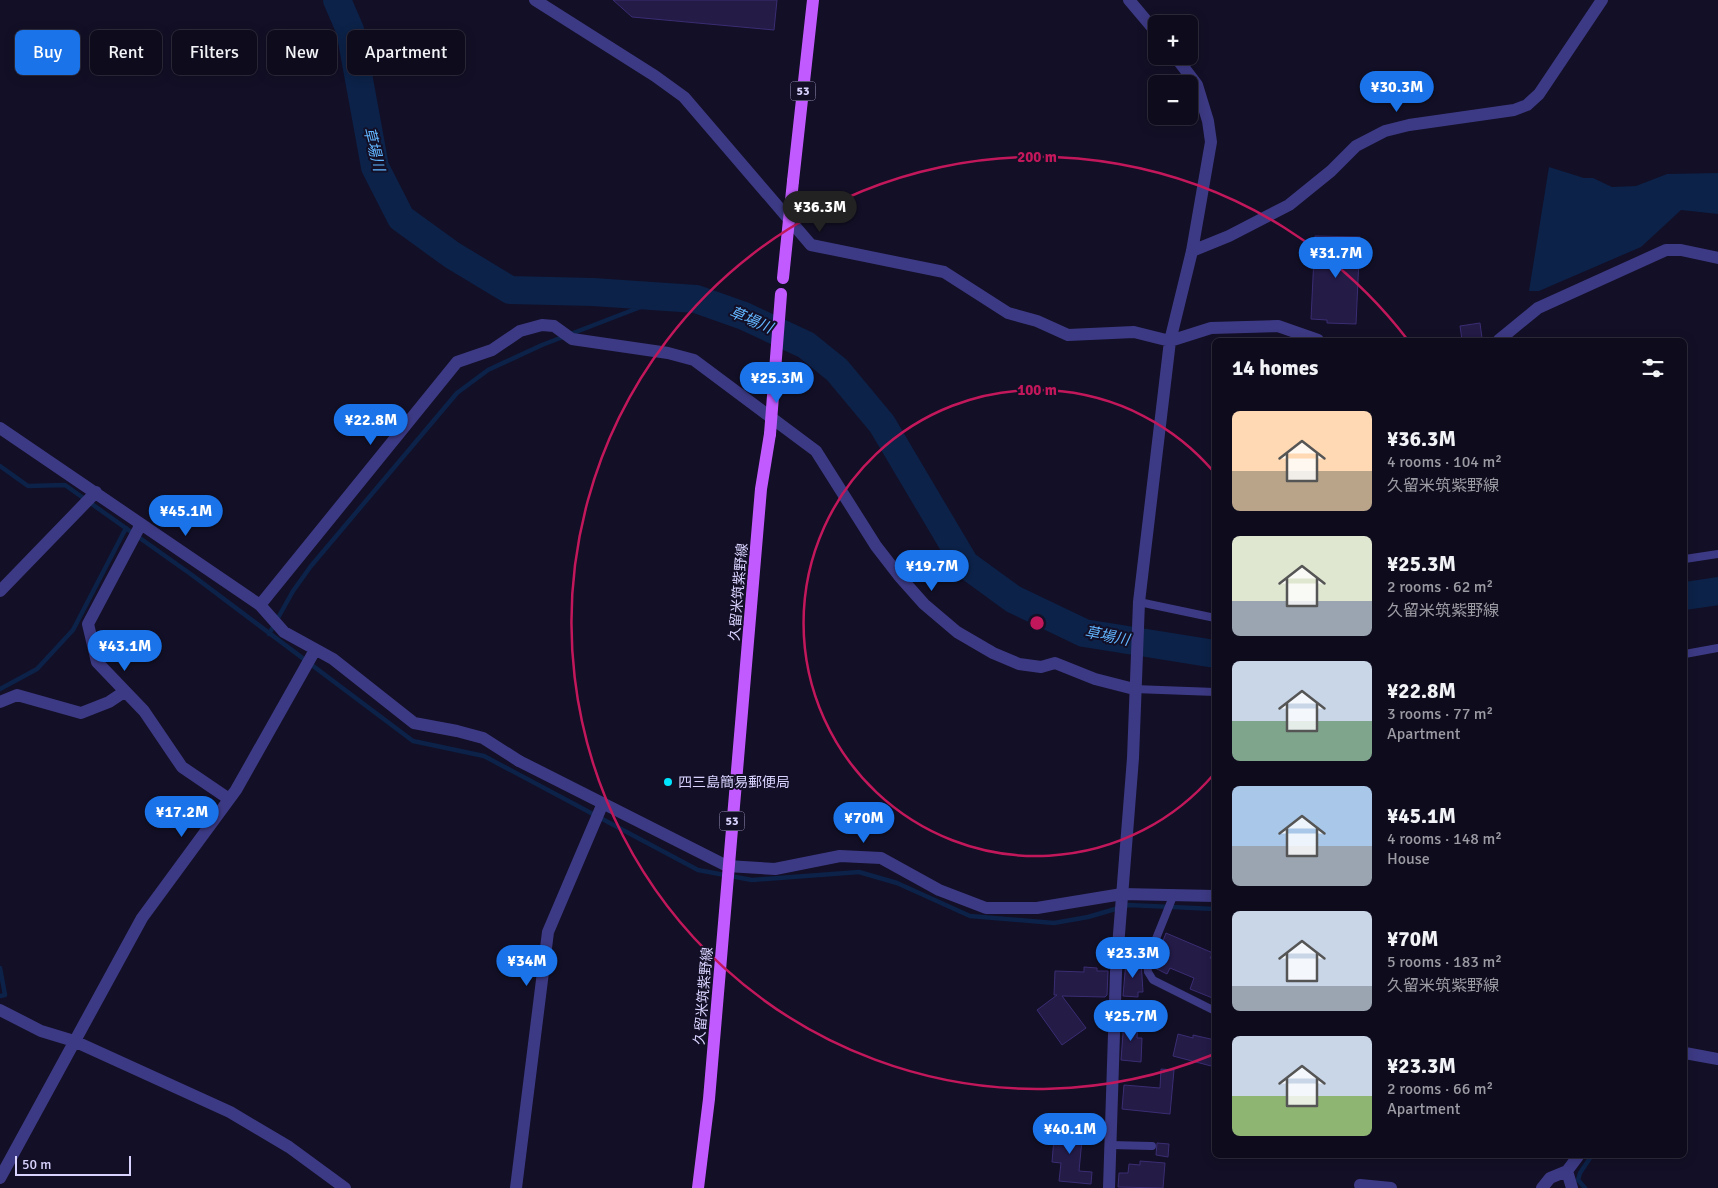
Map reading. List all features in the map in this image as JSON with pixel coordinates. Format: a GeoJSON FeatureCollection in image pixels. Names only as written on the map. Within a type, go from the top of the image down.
{"type":"FeatureCollection","features":[{"type":"Feature","properties":{"kind":"main road","name":"久留米筑紫野線"},"geometry":{"type":"LineString","coordinates":[[698,1188],[711,1080],[761,489],[770,434],[781,294],[813,0]]}},
{"type":"Feature","properties":{"kind":"street"},"geometry":{"type":"LineString","coordinates":[[535,0],[684,97],[811,245],[944,272],[1008,313],[1037,320],[1068,335],[1134,332],[1170,341],[1211,328],[1278,326],[1312,338]]}},
{"type":"Feature","properties":{"kind":"street"},"geometry":{"type":"LineString","coordinates":[[1129,0],[1148,23]]}},
{"type":"Feature","properties":{"kind":"street"},"geometry":{"type":"LineString","coordinates":[[1192,251],[1229,236],[1289,205],[1331,171],[1356,146],[1385,131],[1409,125],[1514,110],[1527,105],[1539,94],[1602,0]]}},
{"type":"Feature","properties":{"kind":"street"},"geometry":{"type":"LineString","coordinates":[[1109,1188],[1116,972],[1132,758],[1139,606],[1170,341],[1192,251],[1211,142],[1208,121],[1196,85],[1182,65]]}},
{"type":"Feature","properties":{"kind":"street"},"geometry":{"type":"LineString","coordinates":[[1501,338],[1538,308],[1666,250],[1681,250],[1718,258]]}},
{"type":"Feature","properties":{"kind":"street"},"geometry":{"type":"LineString","coordinates":[[260,605],[457,362],[492,350],[520,331],[542,325],[554,326],[572,339],[668,353],[694,360],[783,425],[816,451],[876,546],[900,577],[924,604],[957,632],[993,653],[1019,664],[1041,667],[1055,663],[1095,680],[1134,685]]}},
{"type":"Feature","properties":{"kind":"street"},"geometry":{"type":"LineString","coordinates":[[0,428],[260,605],[284,632],[333,659],[414,723],[483,738],[519,762],[728,866],[775,870],[840,856],[881,858],[939,890],[986,908],[1037,908],[1122,894],[1212,896]]}},
{"type":"Feature","properties":{"kind":"street"},"geometry":{"type":"LineString","coordinates":[[0,591],[96,492]]}},
{"type":"Feature","properties":{"kind":"street"},"geometry":{"type":"LineString","coordinates":[[141,524],[88,624],[97,662],[144,711],[182,767],[229,799]]}},
{"type":"Feature","properties":{"kind":"street"},"geometry":{"type":"LineString","coordinates":[[0,1178],[142,918],[229,799],[315,650]]}},
{"type":"Feature","properties":{"kind":"street"},"geometry":{"type":"LineString","coordinates":[[0,702],[17,694],[81,713],[108,702],[124,692]]}},
{"type":"Feature","properties":{"kind":"street"},"geometry":{"type":"LineString","coordinates":[[516,1188],[548,932],[603,803]]}},
{"type":"Feature","properties":{"kind":"street"},"geometry":{"type":"LineString","coordinates":[[0,1010],[41,1031],[74,1041],[230,1112],[289,1147],[345,1188]]}},
{"type":"Feature","properties":{"kind":"street"},"geometry":{"type":"LineString","coordinates":[[1687,1053],[1718,1059]]}},
{"type":"Feature","properties":{"kind":"street"},"geometry":{"type":"LineString","coordinates":[[1542,1188],[1550,1178],[1567,1171],[1577,1158]]}},
{"type":"Feature","properties":{"kind":"street"},"geometry":{"type":"LineString","coordinates":[[1567,1171],[1572,1188]]}},
{"type":"Feature","properties":{"kind":"street"},"geometry":{"type":"LineString","coordinates":[[1360,1184],[1391,1188]]}},
{"type":"Feature","properties":{"kind":"lane"},"geometry":{"type":"LineString","coordinates":[[1687,559],[1718,554]]}},
{"type":"Feature","properties":{"kind":"lane"},"geometry":{"type":"LineString","coordinates":[[1139,606],[1212,618]]}},
{"type":"Feature","properties":{"kind":"lane"},"geometry":{"type":"LineString","coordinates":[[1687,654],[1718,648]]}},
{"type":"Feature","properties":{"kind":"lane"},"geometry":{"type":"LineString","coordinates":[[1134,685],[1212,692]]}},
{"type":"Feature","properties":{"kind":"lane"},"geometry":{"type":"LineString","coordinates":[[1174,894],[1147,961],[1148,972],[1153,980],[1212,1009]]}},
{"type":"Feature","properties":{"kind":"lane"},"geometry":{"type":"LineString","coordinates":[[1110,1145],[1152,1146]]}},
{"type":"Feature","properties":{"kind":"water"},"geometry":{"type":"Polygon","coordinates":[[[1549,167],[1584,178],[1593,178],[1612,187],[1636,186],[1667,174],[1718,173],[1718,214],[1681,210],[1641,247],[1539,291],[1529,291],[1549,167]]]}},
{"type":"Feature","properties":{"kind":"building"},"geometry":{"type":"Polygon","coordinates":[[[613,0],[777,0],[774,30],[632,17],[613,0]]]}},
{"type":"Feature","properties":{"kind":"building"},"geometry":{"type":"Polygon","coordinates":[[[1315,236],[1360,237],[1356,324],[1327,323],[1327,320],[1311,319],[1315,236]]]}},
{"type":"Feature","properties":{"kind":"building"},"geometry":{"type":"Polygon","coordinates":[[[1480,323],[1482,338],[1462,338],[1460,326],[1480,323]]]}},
{"type":"Feature","properties":{"kind":"building"},"geometry":{"type":"Polygon","coordinates":[[[1166,933],[1212,953],[1210,958],[1212,959],[1212,998],[1190,989],[1194,978],[1170,968],[1167,974],[1153,967],[1166,933]]]}},
{"type":"Feature","properties":{"kind":"building"},"geometry":{"type":"Polygon","coordinates":[[[1126,961],[1141,961],[1143,992],[1138,992],[1138,997],[1123,996],[1126,961]]]}},
{"type":"Feature","properties":{"kind":"building"},"geometry":{"type":"Polygon","coordinates":[[[1084,967],[1097,968],[1097,971],[1108,971],[1107,995],[1105,997],[1062,996],[1086,1028],[1062,1045],[1037,1010],[1057,995],[1054,995],[1055,971],[1084,972],[1084,967]]]}},
{"type":"Feature","properties":{"kind":"building"},"geometry":{"type":"Polygon","coordinates":[[[1124,1020],[1138,1021],[1137,1038],[1142,1038],[1141,1062],[1121,1060],[1124,1020]]]}},
{"type":"Feature","properties":{"kind":"building"},"geometry":{"type":"Polygon","coordinates":[[[1178,1034],[1193,1038],[1193,1035],[1212,1039],[1212,1066],[1173,1056],[1178,1034]]]}},
{"type":"Feature","properties":{"kind":"building"},"geometry":{"type":"Polygon","coordinates":[[[1161,1069],[1174,1070],[1170,1114],[1122,1109],[1124,1085],[1160,1088],[1161,1069]]]}},
{"type":"Feature","properties":{"kind":"building"},"geometry":{"type":"Polygon","coordinates":[[[1055,1126],[1083,1129],[1079,1171],[1092,1172],[1091,1184],[1059,1181],[1061,1163],[1052,1162],[1055,1126]]]}},
{"type":"Feature","properties":{"kind":"building"},"geometry":{"type":"Polygon","coordinates":[[[1157,1143],[1169,1144],[1168,1157],[1156,1155],[1157,1143]]]}},
{"type":"Feature","properties":{"kind":"building"},"geometry":{"type":"Polygon","coordinates":[[[1140,1161],[1165,1163],[1163,1188],[1118,1187],[1119,1173],[1128,1173],[1129,1164],[1140,1165],[1140,1161]]]}},
{"type":"Feature","properties":{"kind":"waterway","name":"草場川"},"geometry":{"type":"LineString","coordinates":[[337,0],[350,30],[375,167],[401,218],[452,255],[510,290],[593,292],[696,299],[744,316],[806,345],[837,370],[882,424],[965,564],[1013,599],[1084,633],[1212,654]]}},
{"type":"Feature","properties":{"kind":"waterway"},"geometry":{"type":"LineString","coordinates":[[269,634],[293,591],[311,566],[457,393],[488,370],[542,345],[664,298]]}},
{"type":"Feature","properties":{"kind":"waterway"},"geometry":{"type":"LineString","coordinates":[[0,466],[28,486],[65,485],[192,575],[413,741],[484,756],[698,870],[752,880],[859,872],[897,883],[970,916],[1054,923],[1088,917],[1129,905],[1212,909]]}},
{"type":"Feature","properties":{"kind":"waterway"},"geometry":{"type":"LineString","coordinates":[[0,689],[37,669],[73,630],[126,528]]}},
{"type":"Feature","properties":{"kind":"waterway","name":"草場川"},"geometry":{"type":"LineString","coordinates":[[1687,596],[1718,591]]}},
{"type":"Feature","properties":{"kind":"waterway"},"geometry":{"type":"LineString","coordinates":[[0,968],[5,995],[0,996]]}},
{"type":"Feature","properties":{"kind":"waterway"},"geometry":{"type":"LineString","coordinates":[[1585,1188],[1578,1180],[1580,1173],[1590,1158]]}},
{"type":"Feature","properties":{"kind":"place","name":"四三島簡易郵便局"},"geometry":{"type":"Point","coordinates":[668,782]}}]}
